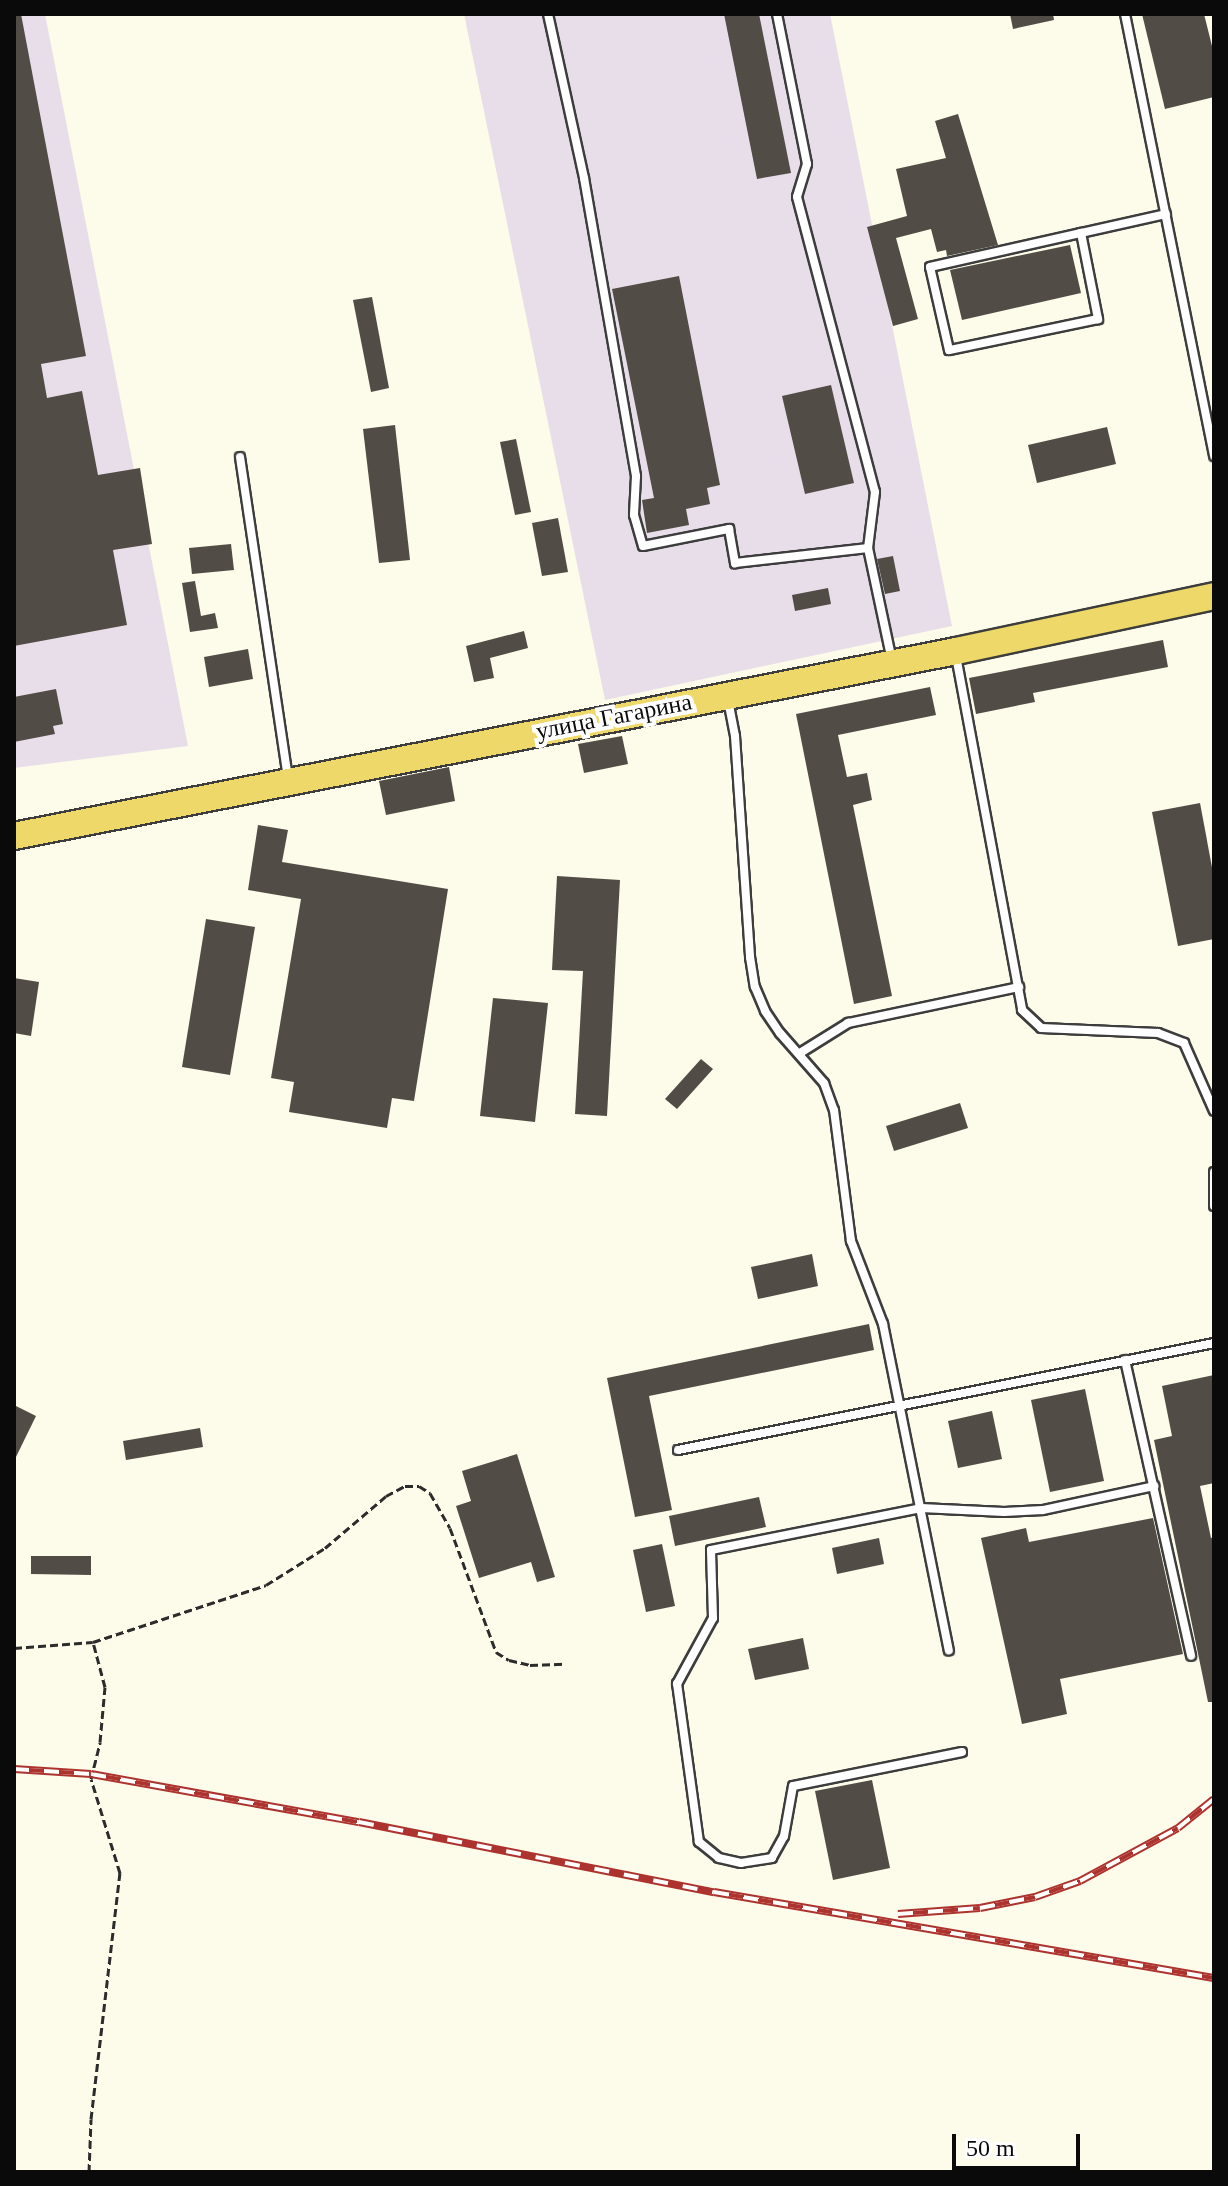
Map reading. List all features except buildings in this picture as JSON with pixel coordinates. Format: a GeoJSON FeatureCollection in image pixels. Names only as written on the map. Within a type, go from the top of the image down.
{"type":"FeatureCollection","features":[{"type":"Feature","properties":{"kind":"main road","name":"улица Гагарина"},"geometry":{"type":"LineString","coordinates":[[14,836],[956,651],[1214,596]]}},
{"type":"Feature","properties":{"kind":"lane"},"geometry":{"type":"LineString","coordinates":[[548,14],[584,178],[636,476],[634,515],[643,546],[729,529],[735,563],[868,548]]}},
{"type":"Feature","properties":{"kind":"lane"},"geometry":{"type":"LineString","coordinates":[[777,14],[807,164],[797,197],[875,492],[868,548],[892,662]]}},
{"type":"Feature","properties":{"kind":"lane"},"geometry":{"type":"LineString","coordinates":[[1125,14],[1214,456]]}},
{"type":"Feature","properties":{"kind":"lane"},"geometry":{"type":"LineString","coordinates":[[1081,233],[1098,319],[949,350],[930,267],[1081,233],[1166,214]]}},
{"type":"Feature","properties":{"kind":"lane"},"geometry":{"type":"LineString","coordinates":[[240,457],[288,782]]}},
{"type":"Feature","properties":{"kind":"lane"},"geometry":{"type":"LineString","coordinates":[[956,651],[1022,1010],[1041,1028],[1158,1033],[1184,1043],[1214,1111]]}},
{"type":"Feature","properties":{"kind":"lane"},"geometry":{"type":"LineString","coordinates":[[727,695],[735,736],[750,957],[755,987],[765,1011],[824,1083],[834,1110],[851,1241],[883,1324],[949,1650]]}},
{"type":"Feature","properties":{"kind":"lane"},"geometry":{"type":"LineString","coordinates":[[800,1053],[848,1023],[1019,987]]}},
{"type":"Feature","properties":{"kind":"lane"},"geometry":{"type":"LineString","coordinates":[[1214,1172],[1214,1206]]}},
{"type":"Feature","properties":{"kind":"lane"},"geometry":{"type":"LineString","coordinates":[[678,1450],[1214,1343]]}},
{"type":"Feature","properties":{"kind":"lane"},"geometry":{"type":"LineString","coordinates":[[1125,1360],[1191,1656]]}},
{"type":"Feature","properties":{"kind":"lane"},"geometry":{"type":"LineString","coordinates":[[962,1752],[793,1786],[784,1836],[772,1858],[741,1863],[719,1858],[699,1842],[677,1684],[713,1618],[711,1550],[921,1508],[1004,1512],[1043,1510],[1154,1486]]}},
{"type":"Feature","properties":{"kind":"path"},"geometry":{"type":"LineString","coordinates":[[14,1648],[93,1642],[266,1585],[325,1548],[386,1496],[405,1486],[419,1486],[430,1493],[450,1528],[496,1652],[530,1665],[565,1664]]}},
{"type":"Feature","properties":{"kind":"path"},"geometry":{"type":"LineString","coordinates":[[89,2172],[91,2119],[120,1873],[91,1779],[100,1742],[105,1687],[93,1642]]}},
{"type":"Feature","properties":{"kind":"shaded area"},"geometry":{"type":"Polygon","coordinates":[[[14,14],[45,14],[188,746],[14,768],[14,14]]]}},
{"type":"Feature","properties":{"kind":"shaded area"},"geometry":{"type":"Polygon","coordinates":[[[464,14],[830,14],[952,626],[605,700],[464,14]]]}},
{"type":"Feature","properties":{"kind":"railway"},"geometry":{"type":"LineString","coordinates":[[14,1769],[91,1774],[359,1822],[714,1892],[1214,1978]]}},
{"type":"Feature","properties":{"kind":"railway"},"geometry":{"type":"LineString","coordinates":[[898,1914],[980,1908],[1035,1897],[1080,1881],[1178,1828],[1214,1799]]}}]}
